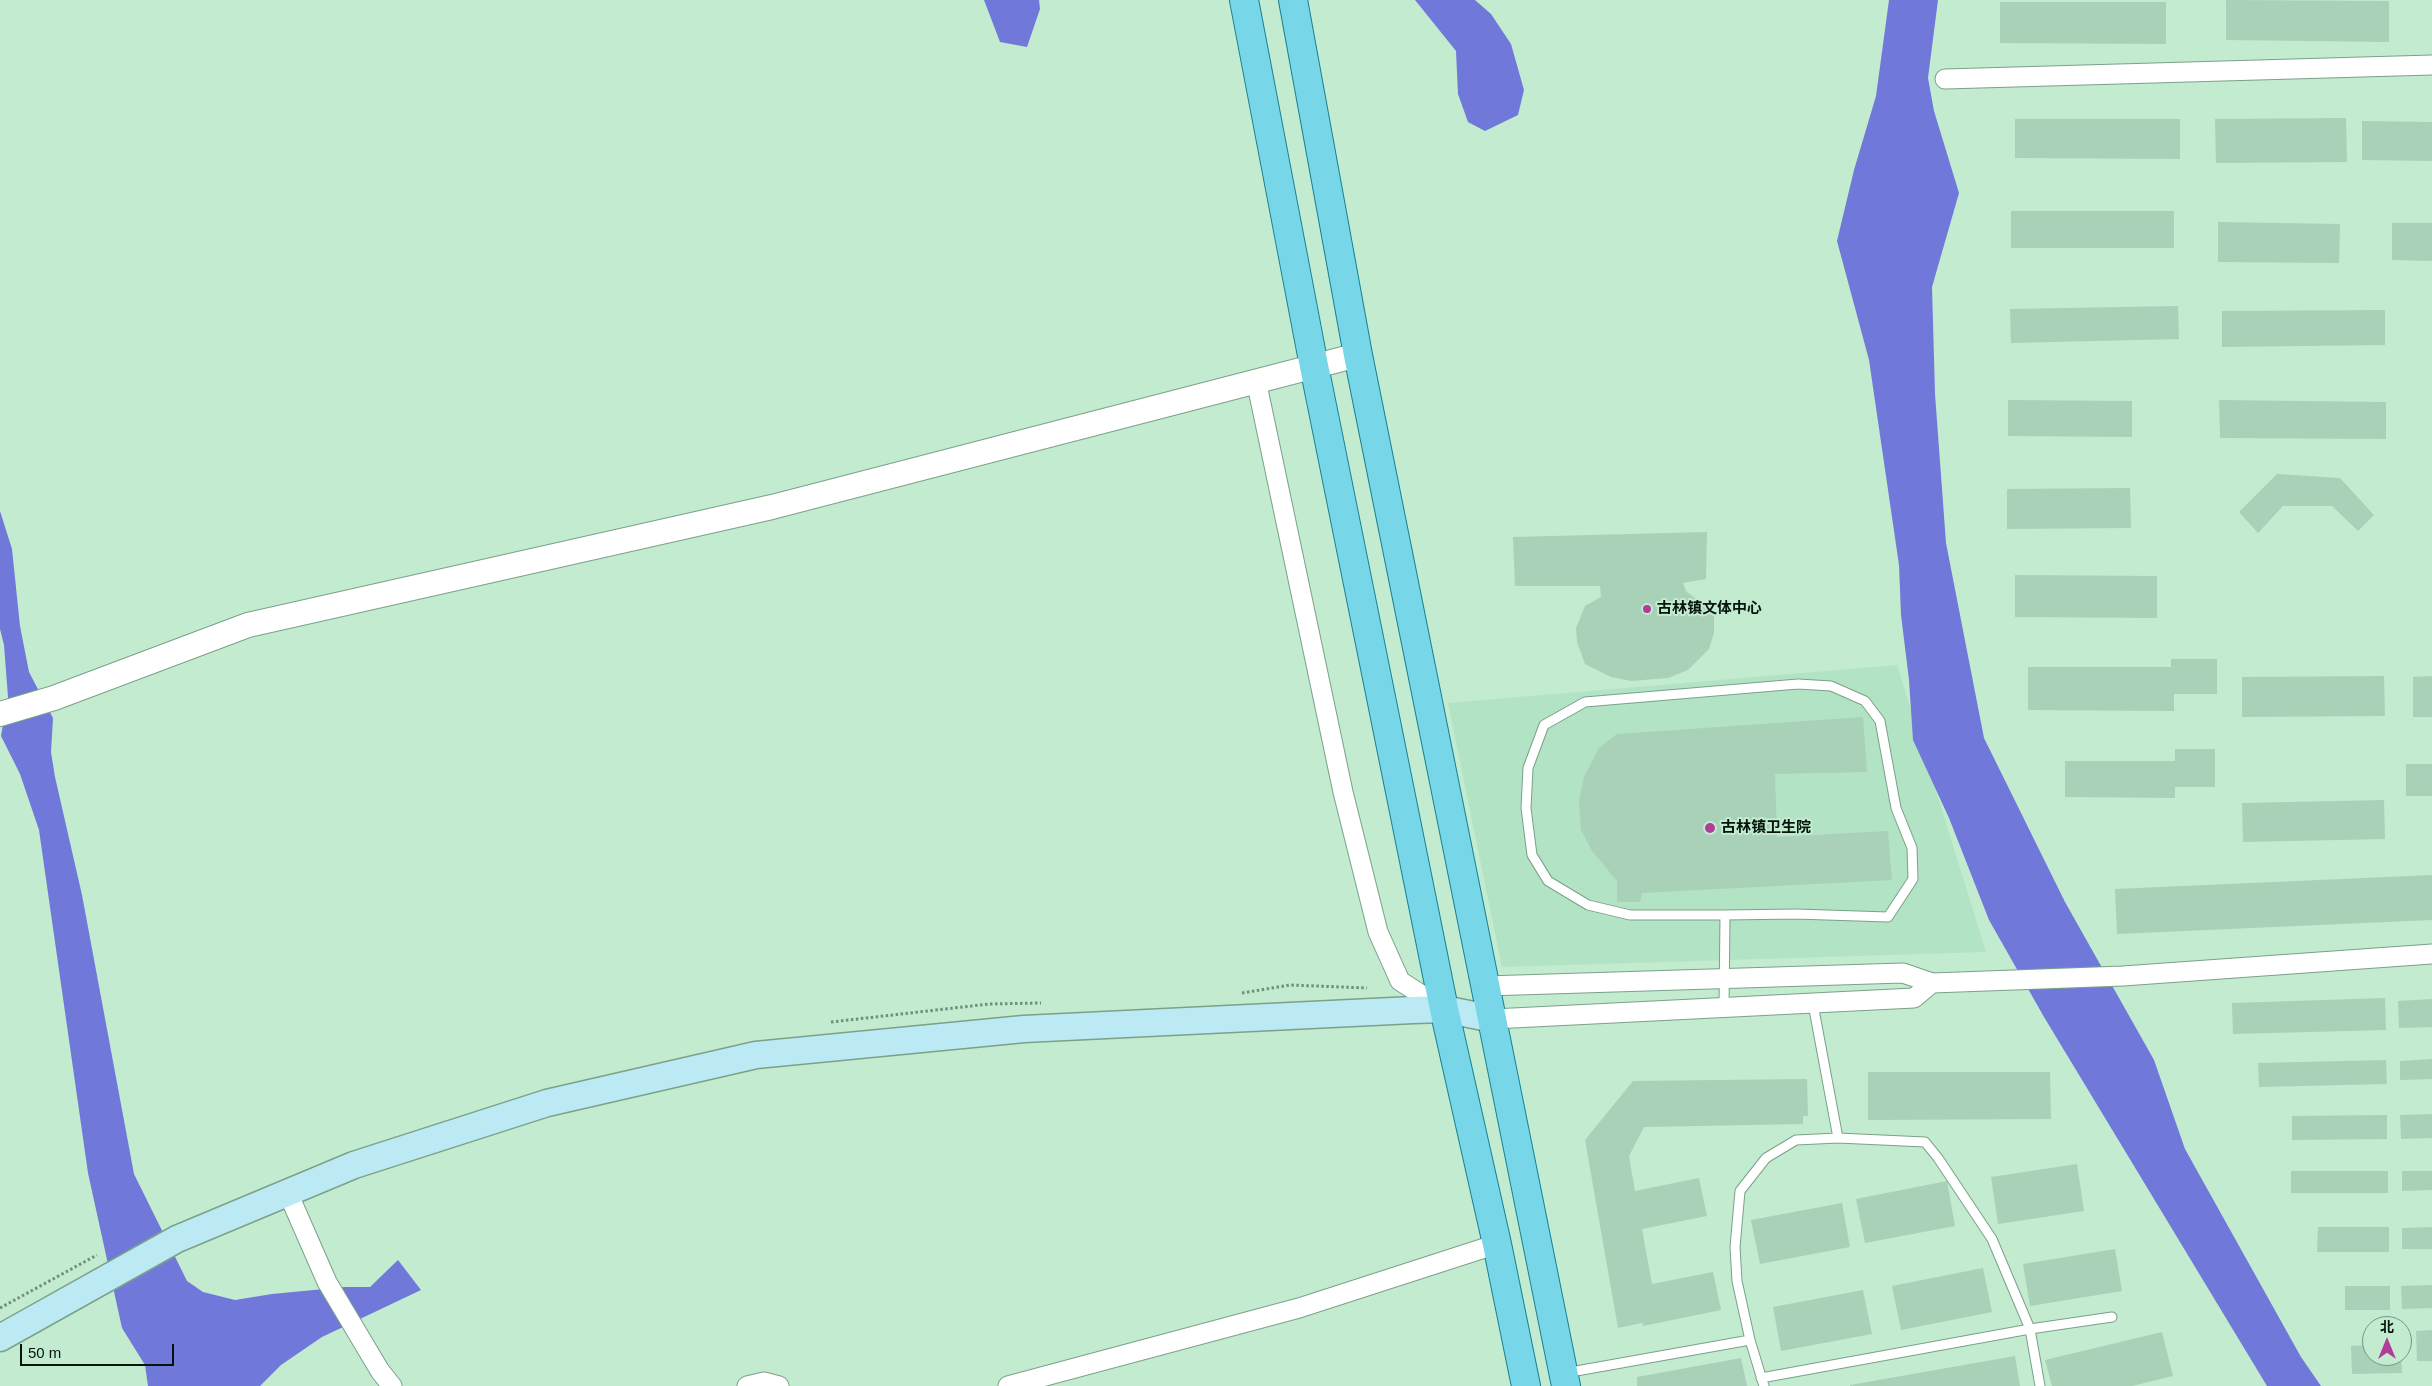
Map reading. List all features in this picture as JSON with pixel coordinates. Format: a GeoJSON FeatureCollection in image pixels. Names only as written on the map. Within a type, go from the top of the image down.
{"type":"FeatureCollection","features":[{"type":"Feature","properties":{"kind":"main road"},"geometry":{"type":"LineString","coordinates":[[1244,0],[1314,366],[1444,1009],[1497,1244],[1526,1386]]}},
{"type":"Feature","properties":{"kind":"main road"},"geometry":{"type":"LineString","coordinates":[[1293,0],[1358,355],[1565,1380]]}},
{"type":"Feature","properties":{"kind":"main road"},"geometry":{"type":"LineString","coordinates":[[1444,1009],[1486,986]]}},
{"type":"Feature","properties":{"kind":"main road"},"geometry":{"type":"LineString","coordinates":[[0,1338],[177,1239],[354,1165],[547,1103],[756,1055],[1024,1029],[1444,1009],[1493,1019]]}},
{"type":"Feature","properties":{"kind":"street"},"geometry":{"type":"LineString","coordinates":[[1945,79],[2432,65]]}},
{"type":"Feature","properties":{"kind":"street"},"geometry":{"type":"LineString","coordinates":[[2,713],[54,698],[248,625],[772,507],[1358,355]]}},
{"type":"Feature","properties":{"kind":"street"},"geometry":{"type":"LineString","coordinates":[[1256,380],[1343,792],[1378,932],[1400,982],[1444,1009]]}},
{"type":"Feature","properties":{"kind":"street"},"geometry":{"type":"LineString","coordinates":[[1486,986],[1903,973],[1932,983],[2041,980],[2432,954]]}},
{"type":"Feature","properties":{"kind":"street"},"geometry":{"type":"LineString","coordinates":[[1493,1019],[1914,998],[1932,983]]}},
{"type":"Feature","properties":{"kind":"street"},"geometry":{"type":"LineString","coordinates":[[288,1193],[327,1282],[380,1371],[392,1386]]}},
{"type":"Feature","properties":{"kind":"street"},"geometry":{"type":"LineString","coordinates":[[1008,1386],[1299,1308],[1497,1244]]}},
{"type":"Feature","properties":{"kind":"street"},"geometry":{"type":"LineString","coordinates":[[747,1386],[764,1382],[779,1386]]}},
{"type":"Feature","properties":{"kind":"lane"},"geometry":{"type":"LineString","coordinates":[[1798,684],[1831,686],[1865,701],[1880,721],[1896,808],[1912,848],[1914,879],[1888,916],[1725,915],[1630,915],[1588,905],[1548,880],[1532,855],[1526,808],[1528,768],[1544,725],[1585,702],[1798,684]]}},
{"type":"Feature","properties":{"kind":"lane"},"geometry":{"type":"LineString","coordinates":[[1724,1007],[1725,915]]}},
{"type":"Feature","properties":{"kind":"lane"},"geometry":{"type":"LineString","coordinates":[[1813,1004],[1838,1138]]}},
{"type":"Feature","properties":{"kind":"lane"},"geometry":{"type":"LineString","coordinates":[[2040,1386],[2030,1329],[1992,1240],[1938,1158],[1925,1142],[1838,1138],[1796,1140],[1766,1158],[1740,1190],[1735,1247],[1738,1281],[1750,1340],[1763,1382],[2030,1329],[2112,1317]]}},
{"type":"Feature","properties":{"kind":"lane"},"geometry":{"type":"LineString","coordinates":[[1565,1380],[1750,1340]]}},
{"type":"Feature","properties":{"kind":"path"},"geometry":{"type":"LineString","coordinates":[[0,1308],[84,1260]]}},
{"type":"Feature","properties":{"kind":"shaded area","name":"古林镇卫生院"},"geometry":{"type":"Polygon","coordinates":[[[1897,665],[1986,952],[1502,967],[1448,703],[1897,665]]]}},
{"type":"Feature","properties":{"kind":"water"},"geometry":{"type":"Polygon","coordinates":[[[984,0],[1039,0],[1040,9],[1027,47],[1000,42],[984,0]]]}},
{"type":"Feature","properties":{"kind":"water"},"geometry":{"type":"Polygon","coordinates":[[[1415,0],[1475,0],[1491,14],[1511,44],[1524,90],[1518,115],[1485,131],[1468,122],[1458,94],[1456,51],[1415,0]]]}},
{"type":"Feature","properties":{"kind":"water"},"geometry":{"type":"Polygon","coordinates":[[[1889,0],[1938,0],[1928,78],[1934,111],[1959,193],[1932,287],[1935,394],[1946,543],[1984,738],[2065,902],[2154,1060],[2185,1149],[2301,1357],[2321,1386],[2267,1386],[2044,1017],[1989,920],[1949,818],[1913,740],[1909,680],[1901,615],[1899,565],[1869,360],[1837,241],[1854,170],[1876,96],[1889,0]]]}},
{"type":"Feature","properties":{"kind":"water"},"geometry":{"type":"Polygon","coordinates":[[[0,511],[12,549],[20,626],[29,672],[53,718],[51,752],[55,777],[82,895],[134,1174],[187,1281],[203,1292],[235,1300],[272,1294],[345,1287],[370,1287],[398,1260],[421,1290],[322,1337],[281,1365],[260,1386],[148,1386],[145,1365],[122,1328],[88,1173],[39,830],[20,774],[1,736],[8,697],[4,645],[0,629],[0,511]]]}},
{"type":"Feature","properties":{"kind":"building"},"geometry":{"type":"Polygon","coordinates":[[[2226,0],[2389,1],[2389,42],[2226,40],[2226,0]]]}},
{"type":"Feature","properties":{"kind":"building"},"geometry":{"type":"Polygon","coordinates":[[[2000,2],[2166,2],[2166,44],[2000,43],[2000,2]]]}},
{"type":"Feature","properties":{"kind":"building"},"geometry":{"type":"Polygon","coordinates":[[[2346,118],[2347,162],[2216,163],[2215,119],[2346,118]]]}},
{"type":"Feature","properties":{"kind":"building"},"geometry":{"type":"Polygon","coordinates":[[[2015,119],[2180,119],[2180,159],[2015,158],[2015,119]]]}},
{"type":"Feature","properties":{"kind":"building"},"geometry":{"type":"Polygon","coordinates":[[[2362,121],[2432,122],[2432,161],[2362,160],[2362,121]]]}},
{"type":"Feature","properties":{"kind":"building"},"geometry":{"type":"Polygon","coordinates":[[[2011,211],[2174,211],[2174,248],[2011,248],[2011,211]]]}},
{"type":"Feature","properties":{"kind":"building"},"geometry":{"type":"Polygon","coordinates":[[[2218,222],[2340,224],[2339,263],[2218,262],[2218,222]]]}},
{"type":"Feature","properties":{"kind":"building"},"geometry":{"type":"Polygon","coordinates":[[[2392,223],[2432,223],[2432,261],[2392,260],[2392,223]]]}},
{"type":"Feature","properties":{"kind":"building"},"geometry":{"type":"Polygon","coordinates":[[[2178,306],[2179,339],[2011,343],[2010,309],[2178,306]]]}},
{"type":"Feature","properties":{"kind":"building"},"geometry":{"type":"Polygon","coordinates":[[[2385,310],[2385,345],[2222,347],[2222,311],[2385,310]]]}},
{"type":"Feature","properties":{"kind":"building"},"geometry":{"type":"Polygon","coordinates":[[[2008,400],[2132,401],[2132,437],[2008,436],[2008,400]]]}},
{"type":"Feature","properties":{"kind":"building"},"geometry":{"type":"Polygon","coordinates":[[[2219,400],[2386,402],[2386,439],[2220,438],[2219,400]]]}},
{"type":"Feature","properties":{"kind":"building"},"geometry":{"type":"Polygon","coordinates":[[[2277,474],[2340,478],[2374,515],[2358,531],[2332,506],[2283,506],[2258,533],[2239,512],[2277,474]]]}},
{"type":"Feature","properties":{"kind":"building"},"geometry":{"type":"Polygon","coordinates":[[[2130,488],[2131,528],[2007,529],[2007,489],[2130,488]]]}},
{"type":"Feature","properties":{"kind":"building","name":"古林镇文体中心"},"geometry":{"type":"Polygon","coordinates":[[[1707,532],[1706,579],[1683,583],[1686,591],[1714,613],[1714,633],[1709,649],[1688,670],[1668,678],[1631,681],[1611,677],[1585,664],[1577,642],[1576,628],[1585,606],[1601,597],[1600,586],[1515,586],[1513,537],[1707,532]]]}},
{"type":"Feature","properties":{"kind":"building"},"geometry":{"type":"Polygon","coordinates":[[[2015,575],[2157,576],[2157,618],[2015,617],[2015,575]]]}},
{"type":"Feature","properties":{"kind":"building"},"geometry":{"type":"Polygon","coordinates":[[[2171,659],[2217,659],[2217,694],[2174,694],[2174,711],[2028,710],[2028,667],[2171,667],[2171,659]]]}},
{"type":"Feature","properties":{"kind":"building"},"geometry":{"type":"Polygon","coordinates":[[[2384,676],[2385,716],[2242,717],[2242,677],[2384,676]]]}},
{"type":"Feature","properties":{"kind":"building"},"geometry":{"type":"Polygon","coordinates":[[[2432,676],[2432,717],[2413,717],[2413,677],[2432,676]]]}},
{"type":"Feature","properties":{"kind":"building"},"geometry":{"type":"Polygon","coordinates":[[[1863,717],[1867,772],[1775,774],[1777,837],[1888,831],[1892,880],[1642,893],[1640,902],[1617,902],[1617,881],[1592,851],[1581,830],[1579,800],[1584,777],[1599,748],[1617,734],[1863,717]]]}},
{"type":"Feature","properties":{"kind":"building"},"geometry":{"type":"Polygon","coordinates":[[[2175,749],[2215,749],[2215,787],[2175,787],[2175,798],[2065,797],[2065,761],[2175,761],[2175,749]]]}},
{"type":"Feature","properties":{"kind":"building"},"geometry":{"type":"Polygon","coordinates":[[[2406,764],[2432,764],[2432,796],[2406,796],[2406,764]]]}},
{"type":"Feature","properties":{"kind":"building"},"geometry":{"type":"Polygon","coordinates":[[[2384,800],[2385,839],[2243,842],[2242,803],[2384,800]]]}},
{"type":"Feature","properties":{"kind":"building"},"geometry":{"type":"Polygon","coordinates":[[[2432,875],[2432,920],[2117,934],[2115,889],[2432,875]]]}},
{"type":"Feature","properties":{"kind":"building"},"geometry":{"type":"Polygon","coordinates":[[[2385,998],[2386,1030],[2233,1034],[2232,1003],[2385,998]]]}},
{"type":"Feature","properties":{"kind":"building"},"geometry":{"type":"Polygon","coordinates":[[[2432,999],[2432,1027],[2399,1028],[2398,1001],[2432,999]]]}},
{"type":"Feature","properties":{"kind":"building"},"geometry":{"type":"Polygon","coordinates":[[[2432,1059],[2432,1079],[2400,1080],[2400,1061],[2432,1059]]]}},
{"type":"Feature","properties":{"kind":"building"},"geometry":{"type":"Polygon","coordinates":[[[2386,1060],[2387,1084],[2259,1087],[2258,1063],[2386,1060]]]}},
{"type":"Feature","properties":{"kind":"building"},"geometry":{"type":"Polygon","coordinates":[[[1868,1072],[2050,1072],[2051,1119],[1868,1120],[1868,1072]]]}},
{"type":"Feature","properties":{"kind":"building"},"geometry":{"type":"Polygon","coordinates":[[[1807,1079],[1808,1116],[1803,1116],[1803,1124],[1644,1127],[1629,1156],[1635,1191],[1699,1178],[1707,1216],[1642,1229],[1652,1284],[1713,1272],[1721,1310],[1643,1326],[1642,1323],[1618,1328],[1585,1140],[1633,1081],[1807,1079]]]}},
{"type":"Feature","properties":{"kind":"building"},"geometry":{"type":"Polygon","coordinates":[[[2432,1114],[2432,1138],[2401,1139],[2400,1115],[2432,1114]]]}},
{"type":"Feature","properties":{"kind":"building"},"geometry":{"type":"Polygon","coordinates":[[[2387,1115],[2387,1139],[2292,1140],[2292,1116],[2387,1115]]]}},
{"type":"Feature","properties":{"kind":"building"},"geometry":{"type":"Polygon","coordinates":[[[2077,1164],[2084,1211],[1998,1224],[1991,1177],[2077,1164]]]}},
{"type":"Feature","properties":{"kind":"building"},"geometry":{"type":"Polygon","coordinates":[[[2291,1171],[2388,1171],[2388,1193],[2291,1193],[2291,1171]]]}},
{"type":"Feature","properties":{"kind":"building"},"geometry":{"type":"Polygon","coordinates":[[[2402,1171],[2432,1171],[2432,1190],[2402,1191],[2402,1171]]]}},
{"type":"Feature","properties":{"kind":"building"},"geometry":{"type":"Polygon","coordinates":[[[1947,1181],[1955,1226],[1865,1243],[1856,1199],[1947,1181]]]}},
{"type":"Feature","properties":{"kind":"building"},"geometry":{"type":"Polygon","coordinates":[[[1842,1203],[1850,1247],[1760,1264],[1751,1220],[1842,1203]]]}},
{"type":"Feature","properties":{"kind":"building"},"geometry":{"type":"Polygon","coordinates":[[[2318,1227],[2389,1227],[2389,1252],[2317,1252],[2318,1227]]]}},
{"type":"Feature","properties":{"kind":"building"},"geometry":{"type":"Polygon","coordinates":[[[2432,1227],[2432,1249],[2402,1249],[2402,1228],[2432,1227]]]}},
{"type":"Feature","properties":{"kind":"building"},"geometry":{"type":"Polygon","coordinates":[[[2115,1249],[2122,1291],[2030,1306],[2023,1264],[2115,1249]]]}},
{"type":"Feature","properties":{"kind":"building"},"geometry":{"type":"Polygon","coordinates":[[[1983,1268],[1992,1312],[1901,1330],[1892,1286],[1983,1268]]]}},
{"type":"Feature","properties":{"kind":"building"},"geometry":{"type":"Polygon","coordinates":[[[2432,1285],[2432,1308],[2402,1309],[2401,1286],[2432,1285]]]}},
{"type":"Feature","properties":{"kind":"building"},"geometry":{"type":"Polygon","coordinates":[[[2345,1286],[2390,1286],[2390,1310],[2345,1310],[2345,1286]]]}},
{"type":"Feature","properties":{"kind":"building"},"geometry":{"type":"Polygon","coordinates":[[[1863,1290],[1872,1334],[1781,1351],[1773,1307],[1863,1290]]]}},
{"type":"Feature","properties":{"kind":"building"},"geometry":{"type":"Polygon","coordinates":[[[2432,1330],[2432,1361],[2417,1361],[2416,1331],[2432,1330]]]}},
{"type":"Feature","properties":{"kind":"building"},"geometry":{"type":"Polygon","coordinates":[[[2162,1332],[2173,1376],[2132,1386],[2052,1386],[2045,1360],[2162,1332]]]}},
{"type":"Feature","properties":{"kind":"building"},"geometry":{"type":"Polygon","coordinates":[[[2362,1345],[2362,1366],[2402,1366],[2402,1373],[2352,1374],[2351,1346],[2362,1345]]]}},
{"type":"Feature","properties":{"kind":"building"},"geometry":{"type":"Polygon","coordinates":[[[2015,1356],[2020,1386],[1850,1386],[1850,1385],[2015,1356]]]}},
{"type":"Feature","properties":{"kind":"building"},"geometry":{"type":"Polygon","coordinates":[[[1741,1358],[1747,1386],[1637,1386],[1637,1377],[1741,1358]]]}},
{"type":"Feature","properties":{"kind":"place","name":"古林镇文体中心"},"geometry":{"type":"Point","coordinates":[1647,609]}},
{"type":"Feature","properties":{"kind":"place","name":"古林镇卫生院"},"geometry":{"type":"Point","coordinates":[1710,828]}}]}
